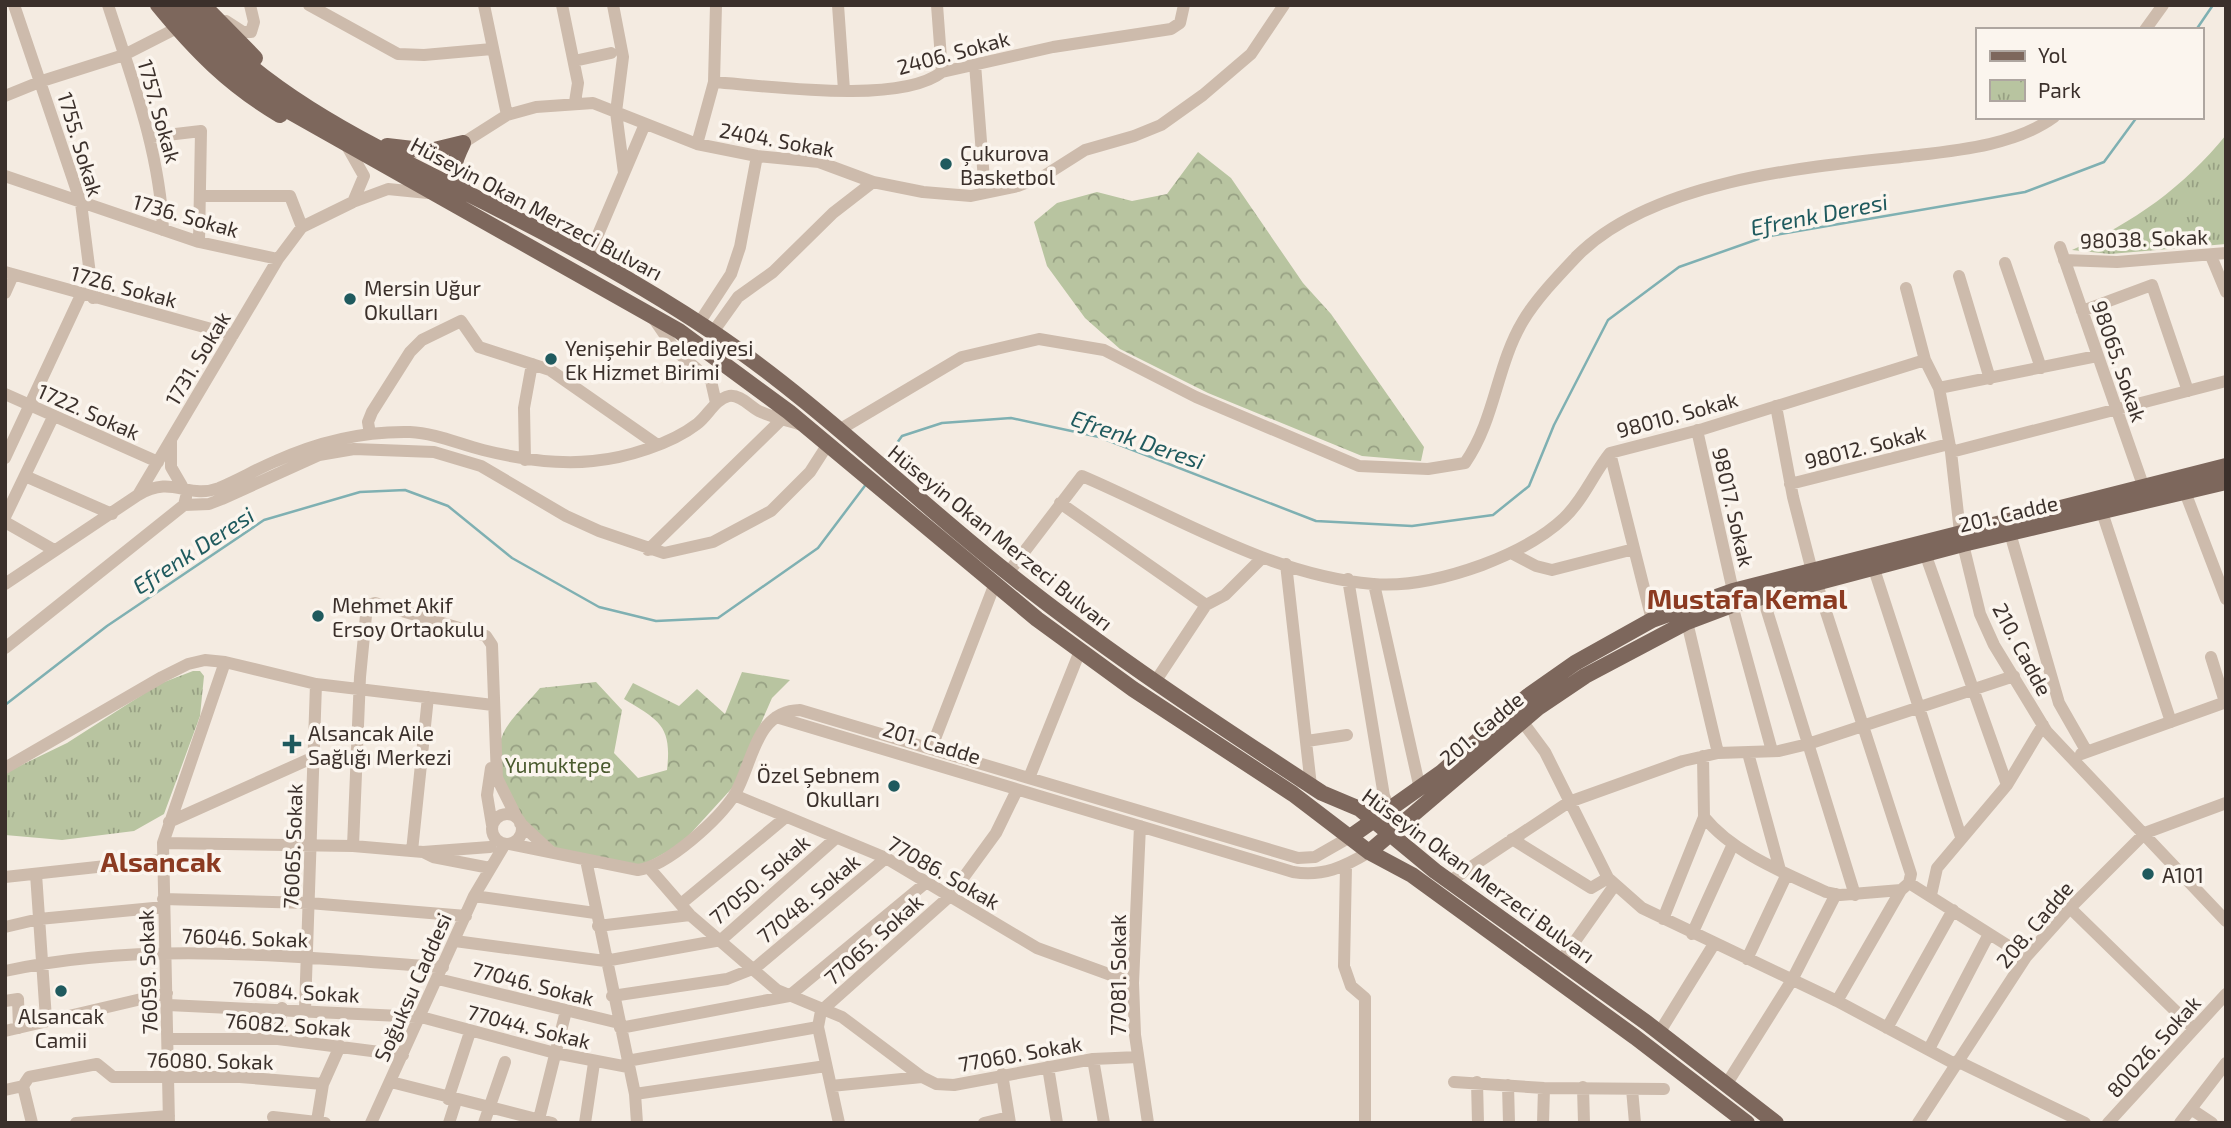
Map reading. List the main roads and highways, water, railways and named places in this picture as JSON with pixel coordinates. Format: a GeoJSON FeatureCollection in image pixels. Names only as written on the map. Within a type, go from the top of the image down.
{"type":"FeatureCollection","features":[{"type":"Feature","properties":{"kind":"main road"},"geometry":{"type":"LineString","coordinates":[[158,5],[202,57],[254,100],[332,146],[347,146]]}},
{"type":"Feature","properties":{"kind":"main road","name":"Hüseyin Okan Merzeci Bulvarı"},"geometry":{"type":"LineString","coordinates":[[174,5],[203,42],[286,110],[647,312],[724,362],[832,448],[1008,573],[1105,648],[1311,786],[1360,809],[1450,881],[1659,1033],[1776,1123]]}},
{"type":"Feature","properties":{"kind":"main road","name":"Hüseyin Okan Merzeci Bulvarı"},"geometry":{"type":"LineString","coordinates":[[188,5],[212,35],[303,106],[588,258],[706,328],[843,433],[994,586],[1080,651],[1293,794],[1370,852],[1412,875],[1747,1123]]}},
{"type":"Feature","properties":{"kind":"main road"},"geometry":{"type":"LineString","coordinates":[[204,5],[268,70],[327,117]]}},
{"type":"Feature","properties":{"kind":"main road"},"geometry":{"type":"LineString","coordinates":[[373,144],[430,151],[463,143],[453,166],[455,176],[470,195]]}},
{"type":"Feature","properties":{"kind":"main road","name":"201. Cadde"},"geometry":{"type":"LineString","coordinates":[[1350,836],[1420,789],[1528,696],[1575,663],[1652,620],[2226,466]]}},
{"type":"Feature","properties":{"kind":"main road","name":"201. Cadde"},"geometry":{"type":"LineString","coordinates":[[1370,852],[1522,721],[1585,676],[1733,598],[1763,598],[1815,577],[1874,569],[1926,556],[1961,538],[2010,533],[2226,482]]}},
{"type":"Feature","properties":{"kind":"waterway","name":"Efrenk Deresi"},"geometry":{"type":"LineString","coordinates":[[2197,28],[2213,5]]}},
{"type":"Feature","properties":{"kind":"waterway","name":"Efrenk Deresi"},"geometry":{"type":"LineString","coordinates":[[884,461],[902,436],[942,423],[1011,418],[1099,437],[1316,521],[1412,526],[1493,515],[1529,486],[1554,425],[1608,320],[1679,267],[1764,237],[2025,192],[2104,162],[2136,119]]}},
{"type":"Feature","properties":{"kind":"waterway","name":"Efrenk Deresi"},"geometry":{"type":"LineString","coordinates":[[5,705],[107,626],[264,520],[360,492],[405,490],[448,506],[512,558],[599,607],[656,621],[718,618],[818,548],[867,483]]}},
{"type":"Feature","properties":{"kind":"place","name":"Çukurova Basketbol"},"geometry":{"type":"Point","coordinates":[946,164]}},
{"type":"Feature","properties":{"kind":"place","name":"Mersin Uğur Okulları"},"geometry":{"type":"Point","coordinates":[350,299]}},
{"type":"Feature","properties":{"kind":"place","name":"Yenişehir Belediyesi Ek Hizmet Birimi"},"geometry":{"type":"Point","coordinates":[551,359]}},
{"type":"Feature","properties":{"kind":"place","name":"Mehmet Akif Ersoy Ortaokulu"},"geometry":{"type":"Point","coordinates":[318,616]}},
{"type":"Feature","properties":{"kind":"place","name":"Alsancak Aile Sağlığı Merkezi"},"geometry":{"type":"Point","coordinates":[292,744]}},
{"type":"Feature","properties":{"kind":"place","name":"Özel Şebnem Okulları"},"geometry":{"type":"Point","coordinates":[894,786]}},
{"type":"Feature","properties":{"kind":"place","name":"A101"},"geometry":{"type":"Point","coordinates":[2148,874]}},
{"type":"Feature","properties":{"kind":"place","name":"Alsancak Camii"},"geometry":{"type":"Point","coordinates":[61,991]}},
{"type":"Feature","properties":{"kind":"district","name":"Mustafa Kemal"},"geometry":{"type":"Point","coordinates":[1747,598]}},
{"type":"Feature","properties":{"kind":"district","name":"Alsancak"},"geometry":{"type":"Point","coordinates":[161,861]}},
{"type":"Feature","properties":{"kind":"park label","name":"Yumuktepe"},"geometry":{"type":"Point","coordinates":[558,764]}}]}
